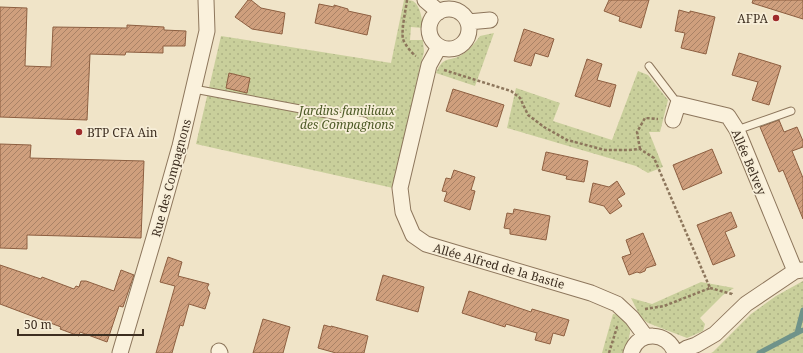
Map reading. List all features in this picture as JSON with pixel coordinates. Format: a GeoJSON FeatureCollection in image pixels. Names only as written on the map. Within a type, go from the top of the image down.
{"type":"FeatureCollection","features":[{"type":"Feature","properties":{"kind":"street","name":"Rue des Compagnons"},"geometry":{"type":"LineString","coordinates":[[120,353],[178,154],[194,89],[207,31],[206,0]]}},
{"type":"Feature","properties":{"kind":"street"},"geometry":{"type":"LineString","coordinates":[[425,0],[438,12]]}},
{"type":"Feature","properties":{"kind":"street"},"geometry":{"type":"LineString","coordinates":[[443,10],[457,10],[463,14],[468,22],[470,29],[465,42],[460,47],[453,50],[439,48],[433,43],[430,37],[428,30],[433,16],[443,10]]}},
{"type":"Feature","properties":{"kind":"street"},"geometry":{"type":"LineString","coordinates":[[468,22],[490,20]]}},
{"type":"Feature","properties":{"kind":"street","name":"Allée Alfred de la Bastie"},"geometry":{"type":"LineString","coordinates":[[439,48],[429,65],[400,188],[403,212],[413,235],[426,244],[591,293],[617,304],[632,318],[646,337]]}},
{"type":"Feature","properties":{"kind":"street"},"geometry":{"type":"LineString","coordinates":[[673,120],[678,104]]}},
{"type":"Feature","properties":{"kind":"street","name":"Allée Belvey"},"geometry":{"type":"LineString","coordinates":[[678,104],[728,116],[737,130],[799,270]]}},
{"type":"Feature","properties":{"kind":"street"},"geometry":{"type":"LineString","coordinates":[[679,353],[715,334],[746,304],[799,270]]}},
{"type":"Feature","properties":{"kind":"street"},"geometry":{"type":"LineString","coordinates":[[631,353],[636,344],[642,339],[654,336],[662,337],[668,341],[674,348],[675,353]]}},
{"type":"Feature","properties":{"kind":"lane"},"geometry":{"type":"LineString","coordinates":[[648,66],[678,104]]}},
{"type":"Feature","properties":{"kind":"lane"},"geometry":{"type":"LineString","coordinates":[[194,89],[364,121]]}},
{"type":"Feature","properties":{"kind":"lane"},"geometry":{"type":"LineString","coordinates":[[737,130],[791,111]]}},
{"type":"Feature","properties":{"kind":"path"},"geometry":{"type":"LineString","coordinates":[[407,0],[403,39],[413,54],[429,65],[511,91],[520,98],[528,114],[544,127],[567,140],[605,150],[640,149],[654,158],[710,288]]}},
{"type":"Feature","properties":{"kind":"path"},"geometry":{"type":"LineString","coordinates":[[640,149],[637,132],[645,118],[673,120]]}},
{"type":"Feature","properties":{"kind":"path"},"geometry":{"type":"LineString","coordinates":[[609,353],[617,327],[643,309],[664,306],[710,288],[732,294],[741,308]]}},
{"type":"Feature","properties":{"kind":"green space","name":"Jardins familiaux des Compagnons"},"geometry":{"type":"Polygon","coordinates":[[[404,0],[413,1],[418,6],[422,17],[423,28],[411,27],[410,40],[423,40],[424,52],[393,188],[196,144],[221,36],[391,63],[404,0]]]}},
{"type":"Feature","properties":{"kind":"green space"},"geometry":{"type":"Polygon","coordinates":[[[494,33],[475,86],[436,73],[442,63],[463,54],[480,36],[494,33]]]}},
{"type":"Feature","properties":{"kind":"green space"},"geometry":{"type":"Polygon","coordinates":[[[638,71],[648,75],[668,100],[660,132],[649,132],[663,167],[648,173],[636,166],[507,128],[516,88],[560,103],[553,121],[612,140],[638,71]]]}},
{"type":"Feature","properties":{"kind":"green space"},"geometry":{"type":"Polygon","coordinates":[[[803,281],[803,353],[711,353],[751,314],[776,296],[803,281]]]}},
{"type":"Feature","properties":{"kind":"green space"},"geometry":{"type":"Polygon","coordinates":[[[701,282],[734,288],[723,295],[700,318],[705,324],[703,331],[687,338],[648,323],[641,318],[631,298],[652,304],[701,282]]]}},
{"type":"Feature","properties":{"kind":"green space"},"geometry":{"type":"Polygon","coordinates":[[[613,314],[621,315],[630,321],[630,332],[626,353],[602,353],[613,314]]]}},
{"type":"Feature","properties":{"kind":"building"},"geometry":{"type":"Polygon","coordinates":[[[248,0],[251,0],[261,8],[285,13],[282,34],[252,29],[235,17],[248,0]]]}},
{"type":"Feature","properties":{"kind":"building"},"geometry":{"type":"Polygon","coordinates":[[[609,0],[649,0],[641,28],[619,21],[620,17],[604,11],[609,0]]]}},
{"type":"Feature","properties":{"kind":"building"},"geometry":{"type":"Polygon","coordinates":[[[753,0],[803,0],[803,19],[752,3],[753,0]]]}},
{"type":"Feature","properties":{"kind":"building"},"geometry":{"type":"Polygon","coordinates":[[[319,4],[334,7],[334,5],[348,9],[348,11],[371,16],[367,35],[315,23],[319,4]]]}},
{"type":"Feature","properties":{"kind":"building"},"geometry":{"type":"Polygon","coordinates":[[[0,7],[27,8],[25,66],[51,67],[53,27],[127,28],[127,25],[164,27],[164,30],[186,31],[185,46],[163,46],[163,53],[126,52],[125,55],[90,54],[87,120],[0,117],[0,7]]]}},
{"type":"Feature","properties":{"kind":"building"},"geometry":{"type":"Polygon","coordinates":[[[679,10],[715,17],[706,54],[681,48],[685,33],[675,31],[679,10]]]}},
{"type":"Feature","properties":{"kind":"building"},"geometry":{"type":"Polygon","coordinates":[[[524,29],[554,39],[548,57],[535,53],[531,66],[514,61],[524,29]]]}},
{"type":"Feature","properties":{"kind":"building"},"geometry":{"type":"Polygon","coordinates":[[[739,53],[781,66],[769,105],[752,100],[758,82],[732,75],[739,53]]]}},
{"type":"Feature","properties":{"kind":"building"},"geometry":{"type":"Polygon","coordinates":[[[587,59],[602,64],[597,80],[616,85],[610,107],[575,96],[587,59]]]}},
{"type":"Feature","properties":{"kind":"building"},"geometry":{"type":"Polygon","coordinates":[[[229,73],[250,78],[247,93],[226,88],[229,73]]]}},
{"type":"Feature","properties":{"kind":"building"},"geometry":{"type":"Polygon","coordinates":[[[453,89],[504,105],[497,127],[446,111],[453,89]]]}},
{"type":"Feature","properties":{"kind":"building"},"geometry":{"type":"Polygon","coordinates":[[[779,120],[784,132],[797,127],[803,141],[803,147],[792,151],[803,178],[803,219],[783,170],[779,172],[760,127],[779,120]]]}},
{"type":"Feature","properties":{"kind":"building"},"geometry":{"type":"Polygon","coordinates":[[[0,144],[31,145],[30,158],[144,161],[141,238],[27,235],[27,249],[0,248],[0,144]]]}},
{"type":"Feature","properties":{"kind":"building"},"geometry":{"type":"Polygon","coordinates":[[[712,149],[722,173],[683,190],[673,165],[712,149]]]}},
{"type":"Feature","properties":{"kind":"building"},"geometry":{"type":"Polygon","coordinates":[[[546,152],[588,161],[584,182],[566,179],[567,176],[542,170],[546,152]]]}},
{"type":"Feature","properties":{"kind":"building"},"geometry":{"type":"Polygon","coordinates":[[[454,170],[475,177],[471,190],[475,191],[470,210],[444,201],[447,192],[442,191],[446,178],[451,179],[454,170]]]}},
{"type":"Feature","properties":{"kind":"building"},"geometry":{"type":"Polygon","coordinates":[[[617,181],[625,194],[617,199],[622,206],[610,214],[604,206],[589,202],[593,183],[609,187],[617,181]]]}},
{"type":"Feature","properties":{"kind":"building"},"geometry":{"type":"Polygon","coordinates":[[[514,209],[550,216],[546,240],[510,234],[510,229],[504,228],[507,213],[513,214],[514,209]]]}},
{"type":"Feature","properties":{"kind":"building"},"geometry":{"type":"Polygon","coordinates":[[[731,212],[737,227],[725,232],[735,256],[713,265],[697,225],[731,212]]]}},
{"type":"Feature","properties":{"kind":"building"},"geometry":{"type":"Polygon","coordinates":[[[643,233],[656,265],[646,268],[645,271],[640,273],[637,272],[629,275],[622,257],[631,254],[626,240],[643,233]]]}},
{"type":"Feature","properties":{"kind":"building"},"geometry":{"type":"Polygon","coordinates":[[[168,257],[182,262],[178,276],[209,284],[207,288],[210,293],[205,309],[189,304],[183,326],[180,325],[172,353],[156,353],[175,286],[160,282],[168,257]]]}},
{"type":"Feature","properties":{"kind":"building"},"geometry":{"type":"Polygon","coordinates":[[[0,265],[41,279],[42,277],[74,289],[76,286],[79,287],[81,281],[86,281],[114,291],[121,270],[134,275],[123,307],[119,306],[107,342],[80,332],[79,336],[60,329],[61,327],[0,304],[0,265]]]}},
{"type":"Feature","properties":{"kind":"building"},"geometry":{"type":"Polygon","coordinates":[[[383,275],[424,287],[418,312],[376,300],[383,275]]]}},
{"type":"Feature","properties":{"kind":"building"},"geometry":{"type":"Polygon","coordinates":[[[469,291],[531,312],[532,309],[569,320],[564,336],[553,333],[550,344],[535,340],[537,333],[506,324],[505,327],[462,313],[469,291]]]}},
{"type":"Feature","properties":{"kind":"building"},"geometry":{"type":"Polygon","coordinates":[[[263,319],[290,327],[283,353],[253,353],[263,319]]]}},
{"type":"Feature","properties":{"kind":"building"},"geometry":{"type":"Polygon","coordinates":[[[324,325],[368,336],[364,353],[336,353],[318,348],[324,325]]]}},
{"type":"Feature","properties":{"kind":"waterway"},"geometry":{"type":"LineString","coordinates":[[797,333],[803,310]]}},
{"type":"Feature","properties":{"kind":"waterway"},"geometry":{"type":"LineString","coordinates":[[759,353],[803,330]]}},
{"type":"Feature","properties":{"kind":"place","name":"AFPA"},"geometry":{"type":"Point","coordinates":[776,18]}},
{"type":"Feature","properties":{"kind":"place","name":"BTP CFA Ain"},"geometry":{"type":"Point","coordinates":[79,132]}}]}
